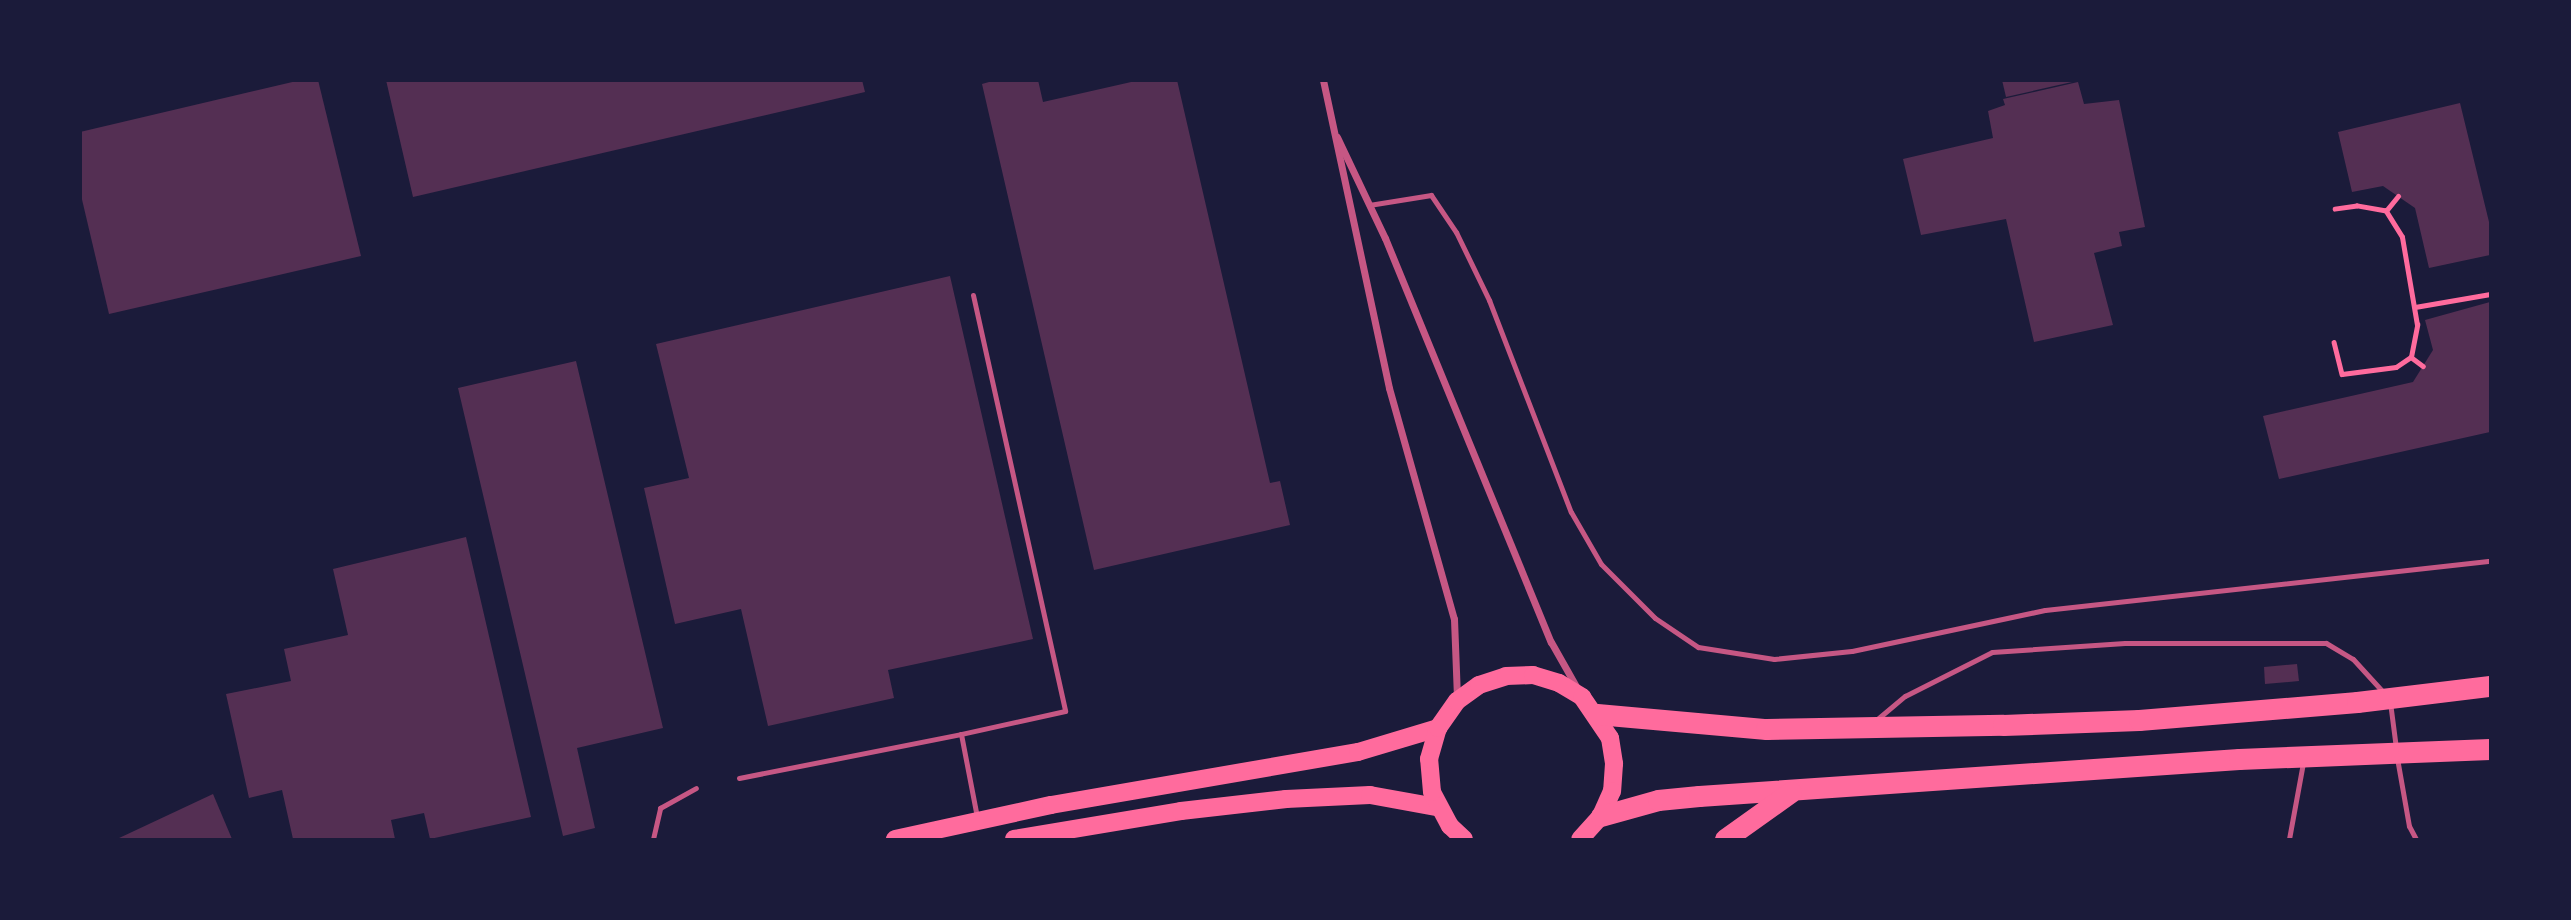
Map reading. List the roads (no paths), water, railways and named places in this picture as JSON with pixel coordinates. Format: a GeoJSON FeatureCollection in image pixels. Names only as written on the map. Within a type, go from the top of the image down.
{"type":"FeatureCollection","features":[{"type":"Feature","properties":{"kind":"highway"},"geometry":{"type":"LineString","coordinates":[[1597,714],[1636,721],[1766,729],[2139,720],[2389,698],[2490,686]]}},
{"type":"Feature","properties":{"kind":"highway"},"geometry":{"type":"LineString","coordinates":[[1590,832],[1658,800],[2304,756],[2490,749]]}},
{"type":"Feature","properties":{"kind":"highway"},"geometry":{"type":"LineString","coordinates":[[1725,839],[1794,790]]}},
{"type":"Feature","properties":{"kind":"main road"},"geometry":{"type":"LineString","coordinates":[[1464,839],[1437,807],[1429,775],[1438,728],[1457,701],[1479,685],[1506,676],[1533,676],[1559,683],[1582,697],[1597,714],[1610,738],[1614,765],[1612,791],[1590,832]]}},
{"type":"Feature","properties":{"kind":"main road"},"geometry":{"type":"LineString","coordinates":[[895,839],[977,820],[1358,752],[1438,728]]}},
{"type":"Feature","properties":{"kind":"main road"},"geometry":{"type":"LineString","coordinates":[[1014,839],[1181,811],[1286,799],[1370,795],[1437,807]]}},
{"type":"Feature","properties":{"kind":"street"},"geometry":{"type":"LineString","coordinates":[[1323,80],[1389,388],[1454,619],[1457,701]]}},
{"type":"Feature","properties":{"kind":"street"},"geometry":{"type":"LineString","coordinates":[[1332,126],[1369,205],[1551,642],[1582,697]]}},
{"type":"Feature","properties":{"kind":"lane"},"geometry":{"type":"LineString","coordinates":[[1369,205],[1432,195],[1456,232],[1489,300],[1571,512],[1601,564],[1655,618],[1698,647],[1774,659],[1839,652],[2045,610],[2490,561]]}},
{"type":"Feature","properties":{"kind":"lane"},"geometry":{"type":"LineString","coordinates":[[740,778],[1065,711],[973,295]]}},
{"type":"Feature","properties":{"kind":"lane"},"geometry":{"type":"LineString","coordinates":[[1867,728],[1905,696],[1992,652],[2125,643],[2326,643],[2353,659],[2389,698],[2409,826],[2416,839]]}},
{"type":"Feature","properties":{"kind":"lane"},"geometry":{"type":"LineString","coordinates":[[961,734],[977,820]]}},
{"type":"Feature","properties":{"kind":"lane"},"geometry":{"type":"LineString","coordinates":[[2290,839],[2304,756]]}},
{"type":"Feature","properties":{"kind":"lane"},"geometry":{"type":"LineString","coordinates":[[653,839],[660,808],[696,788]]}}]}
